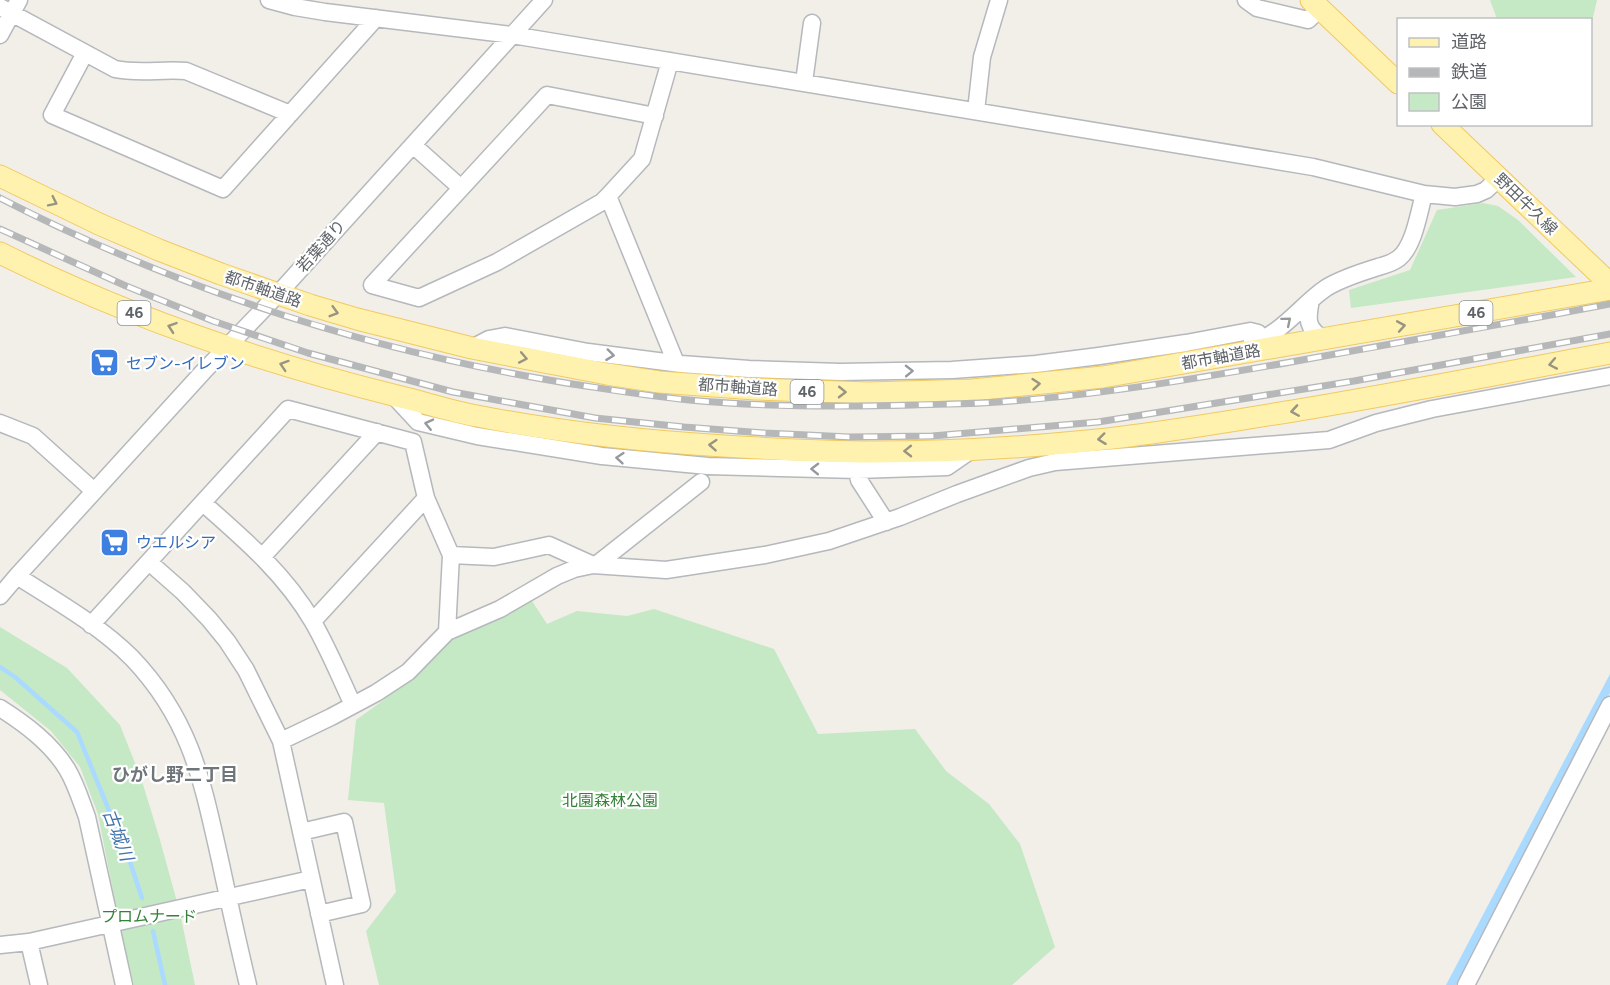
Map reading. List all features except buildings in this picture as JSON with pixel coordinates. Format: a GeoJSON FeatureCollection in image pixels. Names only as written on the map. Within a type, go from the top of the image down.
{"type":"FeatureCollection","features":[{"type":"Feature","properties":{"kind":"main road"},"geometry":{"type":"LineString","coordinates":[[1315,4],[1397,82]]}},
{"type":"Feature","properties":{"kind":"main road","name":"野田牛久線"},"geometry":{"type":"LineString","coordinates":[[1444,126],[1610,284]]}},
{"type":"Feature","properties":{"kind":"main road","name":"都市軸道路"},"geometry":{"type":"LineString","coordinates":[[0,176],[159,250],[278,294],[357,319],[472,348],[607,374],[659,382],[755,389],[868,393],[972,390],[1124,374],[1265,345],[1334,338],[1610,289]]}},
{"type":"Feature","properties":{"kind":"main road","name":"46"},"geometry":{"type":"LineString","coordinates":[[0,255],[143,317],[285,366],[476,416],[663,442],[776,449],[872,452],[973,449],[1088,441],[1353,402],[1610,353]]}},
{"type":"Feature","properties":{"kind":"street"},"geometry":{"type":"LineString","coordinates":[[269,0],[295,7],[512,35],[1313,167],[1424,194],[1455,197],[1477,194],[1487,189],[1498,178]]}},
{"type":"Feature","properties":{"kind":"street","name":"若葉通り"},"geometry":{"type":"LineString","coordinates":[[0,596],[544,0]]}},
{"type":"Feature","properties":{"kind":"street"},"geometry":{"type":"LineString","coordinates":[[976,111],[982,57],[999,0]]}},
{"type":"Feature","properties":{"kind":"street"},"geometry":{"type":"LineString","coordinates":[[1246,0],[1257,8],[1308,20],[1315,4]]}},
{"type":"Feature","properties":{"kind":"street"},"geometry":{"type":"LineString","coordinates":[[0,35],[10,7],[115,69],[186,71],[290,114]]}},
{"type":"Feature","properties":{"kind":"street"},"geometry":{"type":"LineString","coordinates":[[85,53],[52,115],[223,189],[376,18]]}},
{"type":"Feature","properties":{"kind":"street"},"geometry":{"type":"LineString","coordinates":[[804,82],[812,23]]}},
{"type":"Feature","properties":{"kind":"street"},"geometry":{"type":"LineString","coordinates":[[655,116],[547,95],[372,285],[419,298],[497,262],[602,202],[642,159],[655,116],[670,61]]}},
{"type":"Feature","properties":{"kind":"street"},"geometry":{"type":"LineString","coordinates":[[412,145],[461,188]]}},
{"type":"Feature","properties":{"kind":"street"},"geometry":{"type":"LineString","coordinates":[[472,348],[489,339],[506,336],[588,352],[676,363],[749,369],[840,372],[952,370],[1036,364],[1250,331],[1258,333],[1265,345],[1311,300],[1338,281],[1398,259],[1406,251],[1413,234],[1424,194]]}},
{"type":"Feature","properties":{"kind":"street"},"geometry":{"type":"LineString","coordinates":[[608,196],[676,363]]}},
{"type":"Feature","properties":{"kind":"street"},"geometry":{"type":"LineString","coordinates":[[1311,300],[1308,313],[1310,325],[1315,334],[1334,338]]}},
{"type":"Feature","properties":{"kind":"street"},"geometry":{"type":"LineString","coordinates":[[1106,355],[1124,374]]}},
{"type":"Feature","properties":{"kind":"street"},"geometry":{"type":"LineString","coordinates":[[281,741],[376,693],[408,672],[447,632],[500,609],[557,576],[574,569],[594,565],[666,570],[765,555],[829,541],[1029,468],[1055,462],[1329,440],[1376,423],[1432,409],[1610,376]]}},
{"type":"Feature","properties":{"kind":"street"},"geometry":{"type":"LineString","coordinates":[[393,395],[418,422],[477,436],[602,456],[708,466],[857,470],[947,467],[973,449]]}},
{"type":"Feature","properties":{"kind":"street"},"geometry":{"type":"LineString","coordinates":[[91,625],[288,409],[413,442],[426,498],[451,555],[447,632]]}},
{"type":"Feature","properties":{"kind":"street"},"geometry":{"type":"LineString","coordinates":[[0,423],[33,436],[42,436],[94,491]]}},
{"type":"Feature","properties":{"kind":"street"},"geometry":{"type":"LineString","coordinates":[[263,556],[377,432]]}},
{"type":"Feature","properties":{"kind":"street"},"geometry":{"type":"LineString","coordinates":[[857,470],[859,480],[886,522]]}},
{"type":"Feature","properties":{"kind":"street"},"geometry":{"type":"LineString","coordinates":[[594,565],[701,482]]}},
{"type":"Feature","properties":{"kind":"street"},"geometry":{"type":"LineString","coordinates":[[313,621],[426,498]]}},
{"type":"Feature","properties":{"kind":"street"},"geometry":{"type":"LineString","coordinates":[[203,503],[263,556],[295,596],[313,621],[353,705]]}},
{"type":"Feature","properties":{"kind":"street"},"geometry":{"type":"LineString","coordinates":[[451,555],[494,557],[549,545],[594,565]]}},
{"type":"Feature","properties":{"kind":"street"},"geometry":{"type":"LineString","coordinates":[[149,562],[183,592],[227,641],[246,670],[281,741],[335,985]]}},
{"type":"Feature","properties":{"kind":"street"},"geometry":{"type":"LineString","coordinates":[[17,576],[115,642],[154,684],[175,714],[201,777],[248,985]]}},
{"type":"Feature","properties":{"kind":"street"},"geometry":{"type":"LineString","coordinates":[[1466,985],[1610,705]]}},
{"type":"Feature","properties":{"kind":"street"},"geometry":{"type":"LineString","coordinates":[[0,708],[34,732],[52,749],[67,769],[78,792],[87,817],[124,985]]}},
{"type":"Feature","properties":{"kind":"street"},"geometry":{"type":"LineString","coordinates":[[301,832],[344,822],[362,904],[320,914]]}},
{"type":"Feature","properties":{"kind":"street"},"geometry":{"type":"LineString","coordinates":[[0,945],[29,942],[311,879]]}},
{"type":"Feature","properties":{"kind":"street"},"geometry":{"type":"LineString","coordinates":[[29,942],[39,985]]}},
{"type":"Feature","properties":{"kind":"green space"},"geometry":{"type":"Polygon","coordinates":[[[1490,0],[1597,0],[1592,22],[1592,18],[1497,18],[1490,0]]]}},
{"type":"Feature","properties":{"kind":"green space"},"geometry":{"type":"Polygon","coordinates":[[[1483,203],[1498,206],[1518,220],[1576,277],[1351,308],[1349,290],[1410,270],[1437,210],[1483,203]]]}},
{"type":"Feature","properties":{"kind":"green space","name":"北園森林公園"},"geometry":{"type":"Polygon","coordinates":[[[530,598],[547,624],[577,611],[627,616],[654,609],[774,649],[818,734],[915,729],[946,771],[989,804],[1020,844],[1055,947],[1012,985],[379,985],[366,931],[396,892],[384,803],[348,800],[356,720],[381,702],[456,634],[530,598]]]}},
{"type":"Feature","properties":{"kind":"green space","name":"プロムナード"},"geometry":{"type":"Polygon","coordinates":[[[0,627],[67,668],[120,725],[141,778],[160,840],[180,913],[195,985],[134,985],[121,933],[98,814],[80,767],[51,731],[0,690],[0,627]]]}},
{"type":"Feature","properties":{"kind":"water"},"geometry":{"type":"Polygon","coordinates":[[[1610,674],[1610,693],[1456,985],[1446,985],[1610,674]]]}},
{"type":"Feature","properties":{"kind":"waterway","name":"古城川"},"geometry":{"type":"LineString","coordinates":[[0,667],[15,677],[77,732],[130,862],[142,898]]}},
{"type":"Feature","properties":{"kind":"waterway","name":"古城川"},"geometry":{"type":"LineString","coordinates":[[153,931],[165,985]]}},
{"type":"Feature","properties":{"kind":"railway"},"geometry":{"type":"LineString","coordinates":[[0,198],[136,261],[276,313],[347,334],[493,370],[566,383],[674,398],[745,404],[885,406],[987,403],[1082,394],[1256,368],[1610,304]]}},
{"type":"Feature","properties":{"kind":"railway"},"geometry":{"type":"LineString","coordinates":[[0,229],[126,286],[213,321],[308,353],[453,392],[595,418],[765,433],[849,437],[932,436],[1098,422],[1354,381],[1610,334]]}},
{"type":"Feature","properties":{"kind":"place","name":"セブン-イレブン"},"geometry":{"type":"Point","coordinates":[105,363]}},
{"type":"Feature","properties":{"kind":"place","name":"ウエルシア"},"geometry":{"type":"Point","coordinates":[115,542]}},
{"type":"Feature","properties":{"kind":"district","name":"ひがし野二丁目"},"geometry":{"type":"Point","coordinates":[175,775]}}]}
